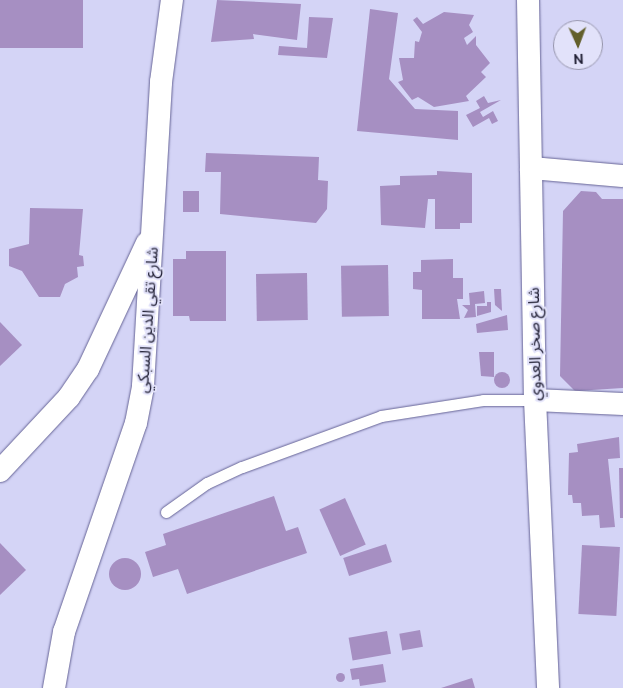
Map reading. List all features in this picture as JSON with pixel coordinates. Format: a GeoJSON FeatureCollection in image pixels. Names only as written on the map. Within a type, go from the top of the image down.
{"type":"FeatureCollection","features":[{"type":"Feature","properties":{"kind":"street","name":"شارع تقي الدين السبكي"},"geometry":{"type":"LineString","coordinates":[[54,688],[64,632],[136,423],[147,354],[161,82],[172,0]]}},
{"type":"Feature","properties":{"kind":"street","name":"شارع صخر العدوي"},"geometry":{"type":"LineString","coordinates":[[528,0],[535,400],[548,688]]}},
{"type":"Feature","properties":{"kind":"street"},"geometry":{"type":"LineString","coordinates":[[531,168],[623,176]]}},
{"type":"Feature","properties":{"kind":"street"},"geometry":{"type":"LineString","coordinates":[[0,471],[69,397],[88,369],[153,228]]}},
{"type":"Feature","properties":{"kind":"street"},"geometry":{"type":"LineString","coordinates":[[535,400],[623,404]]}},
{"type":"Feature","properties":{"kind":"lane"},"geometry":{"type":"LineString","coordinates":[[166,512],[208,483],[242,467],[381,416],[483,400],[535,400]]}},
{"type":"Feature","properties":{"kind":"building"},"geometry":{"type":"Polygon","coordinates":[[[0,0],[83,0],[83,48],[0,48],[0,0]]]}},
{"type":"Feature","properties":{"kind":"building"},"geometry":{"type":"Polygon","coordinates":[[[217,0],[301,4],[297,40],[253,34],[254,39],[211,42],[217,0]]]}},
{"type":"Feature","properties":{"kind":"building"},"geometry":{"type":"Polygon","coordinates":[[[370,9],[398,13],[389,79],[415,109],[458,111],[458,140],[357,131],[370,9]]]}},
{"type":"Feature","properties":{"kind":"building"},"geometry":{"type":"Polygon","coordinates":[[[444,12],[474,15],[469,25],[473,32],[464,38],[467,45],[476,36],[476,45],[490,63],[481,72],[486,77],[466,96],[469,101],[434,107],[418,97],[412,100],[398,82],[403,80],[399,58],[414,58],[415,41],[419,42],[422,32],[413,20],[417,17],[423,24],[444,12]]]}},
{"type":"Feature","properties":{"kind":"building"},"geometry":{"type":"Polygon","coordinates":[[[309,17],[333,18],[327,58],[278,55],[279,46],[307,48],[309,17]]]}},
{"type":"Feature","properties":{"kind":"building"},"geometry":{"type":"Polygon","coordinates":[[[484,96],[488,103],[501,100],[480,112],[483,117],[493,111],[498,121],[492,124],[489,118],[473,127],[466,115],[480,108],[476,101],[484,96]]]}},
{"type":"Feature","properties":{"kind":"building"},"geometry":{"type":"Polygon","coordinates":[[[206,153],[319,157],[318,180],[328,181],[327,209],[316,223],[220,214],[221,172],[205,172],[206,153]]]}},
{"type":"Feature","properties":{"kind":"building"},"geometry":{"type":"Polygon","coordinates":[[[437,171],[472,173],[472,223],[460,223],[460,229],[435,229],[435,199],[428,199],[425,228],[381,225],[380,186],[400,185],[400,176],[437,175],[437,171]]]}},
{"type":"Feature","properties":{"kind":"building"},"geometry":{"type":"Polygon","coordinates":[[[183,191],[199,191],[199,212],[183,212],[183,191]]]}},
{"type":"Feature","properties":{"kind":"building"},"geometry":{"type":"Polygon","coordinates":[[[581,191],[596,192],[602,199],[623,199],[623,388],[575,391],[560,376],[563,211],[581,191]]]}},
{"type":"Feature","properties":{"kind":"building"},"geometry":{"type":"Polygon","coordinates":[[[30,208],[83,209],[79,255],[83,256],[84,266],[77,267],[78,277],[65,284],[60,297],[39,297],[22,271],[9,266],[9,249],[29,244],[30,208]]]}},
{"type":"Feature","properties":{"kind":"building"},"geometry":{"type":"Polygon","coordinates":[[[186,251],[226,251],[226,321],[190,321],[189,316],[173,316],[173,259],[186,259],[186,251]]]}},
{"type":"Feature","properties":{"kind":"building"},"geometry":{"type":"Polygon","coordinates":[[[453,259],[453,278],[463,278],[463,299],[457,299],[460,319],[422,319],[422,290],[413,289],[413,272],[421,272],[421,260],[453,259]]]}},
{"type":"Feature","properties":{"kind":"building"},"geometry":{"type":"Polygon","coordinates":[[[388,265],[389,316],[342,317],[341,266],[388,265]]]}},
{"type":"Feature","properties":{"kind":"building"},"geometry":{"type":"Polygon","coordinates":[[[307,273],[308,320],[257,321],[256,274],[307,273]]]}},
{"type":"Feature","properties":{"kind":"building"},"geometry":{"type":"Polygon","coordinates":[[[494,289],[501,289],[502,311],[495,305],[494,289]]]}},
{"type":"Feature","properties":{"kind":"building"},"geometry":{"type":"Polygon","coordinates":[[[484,291],[485,303],[475,304],[476,317],[464,318],[468,310],[462,305],[470,305],[469,293],[484,291]]]}},
{"type":"Feature","properties":{"kind":"building"},"geometry":{"type":"Polygon","coordinates":[[[487,302],[491,302],[491,312],[477,316],[477,306],[487,306],[487,302]]]}},
{"type":"Feature","properties":{"kind":"building"},"geometry":{"type":"Polygon","coordinates":[[[507,315],[508,330],[477,333],[476,324],[507,315]]]}},
{"type":"Feature","properties":{"kind":"building"},"geometry":{"type":"Polygon","coordinates":[[[0,322],[22,345],[0,366],[0,322]]]}},
{"type":"Feature","properties":{"kind":"building"},"geometry":{"type":"Polygon","coordinates":[[[479,352],[494,352],[494,377],[481,376],[479,352]]]}},
{"type":"Feature","properties":{"kind":"building"},"geometry":{"type":"Polygon","coordinates":[[[502,372],[510,380],[502,388],[494,380],[502,372]]]}},
{"type":"Feature","properties":{"kind":"building"},"geometry":{"type":"Polygon","coordinates":[[[619,437],[620,458],[608,459],[615,527],[600,528],[599,515],[582,516],[581,503],[573,503],[572,495],[568,495],[569,453],[578,452],[577,444],[619,437]]]}},
{"type":"Feature","properties":{"kind":"building"},"geometry":{"type":"Polygon","coordinates":[[[619,468],[623,468],[623,518],[620,518],[619,468]]]}},
{"type":"Feature","properties":{"kind":"building"},"geometry":{"type":"Polygon","coordinates":[[[274,496],[286,531],[298,527],[307,553],[187,594],[178,569],[153,577],[145,552],[166,545],[163,534],[274,496]]]}},
{"type":"Feature","properties":{"kind":"building"},"geometry":{"type":"Polygon","coordinates":[[[345,498],[366,545],[340,556],[319,509],[345,498]]]}},
{"type":"Feature","properties":{"kind":"building"},"geometry":{"type":"Polygon","coordinates":[[[0,543],[26,570],[0,595],[0,543]]]}},
{"type":"Feature","properties":{"kind":"building"},"geometry":{"type":"Polygon","coordinates":[[[386,544],[392,562],[349,576],[343,558],[386,544]]]}},
{"type":"Feature","properties":{"kind":"building"},"geometry":{"type":"Polygon","coordinates":[[[582,545],[620,547],[616,616],[578,614],[582,545]]]}},
{"type":"Feature","properties":{"kind":"building"},"geometry":{"type":"Polygon","coordinates":[[[125,558],[136,563],[141,574],[136,585],[125,590],[114,585],[109,574],[114,563],[125,558]]]}},
{"type":"Feature","properties":{"kind":"building"},"geometry":{"type":"Polygon","coordinates":[[[420,630],[423,647],[402,650],[399,634],[420,630]]]}},
{"type":"Feature","properties":{"kind":"building"},"geometry":{"type":"Polygon","coordinates":[[[387,631],[391,654],[353,660],[349,638],[387,631]]]}},
{"type":"Feature","properties":{"kind":"building"},"geometry":{"type":"Polygon","coordinates":[[[383,664],[386,682],[360,686],[359,679],[352,680],[350,669],[383,664]]]}},
{"type":"Feature","properties":{"kind":"building"},"geometry":{"type":"Polygon","coordinates":[[[340,673],[344,677],[340,681],[336,677],[340,673]]]}},
{"type":"Feature","properties":{"kind":"building"},"geometry":{"type":"Polygon","coordinates":[[[472,678],[475,688],[441,688],[472,678]]]}}]}
